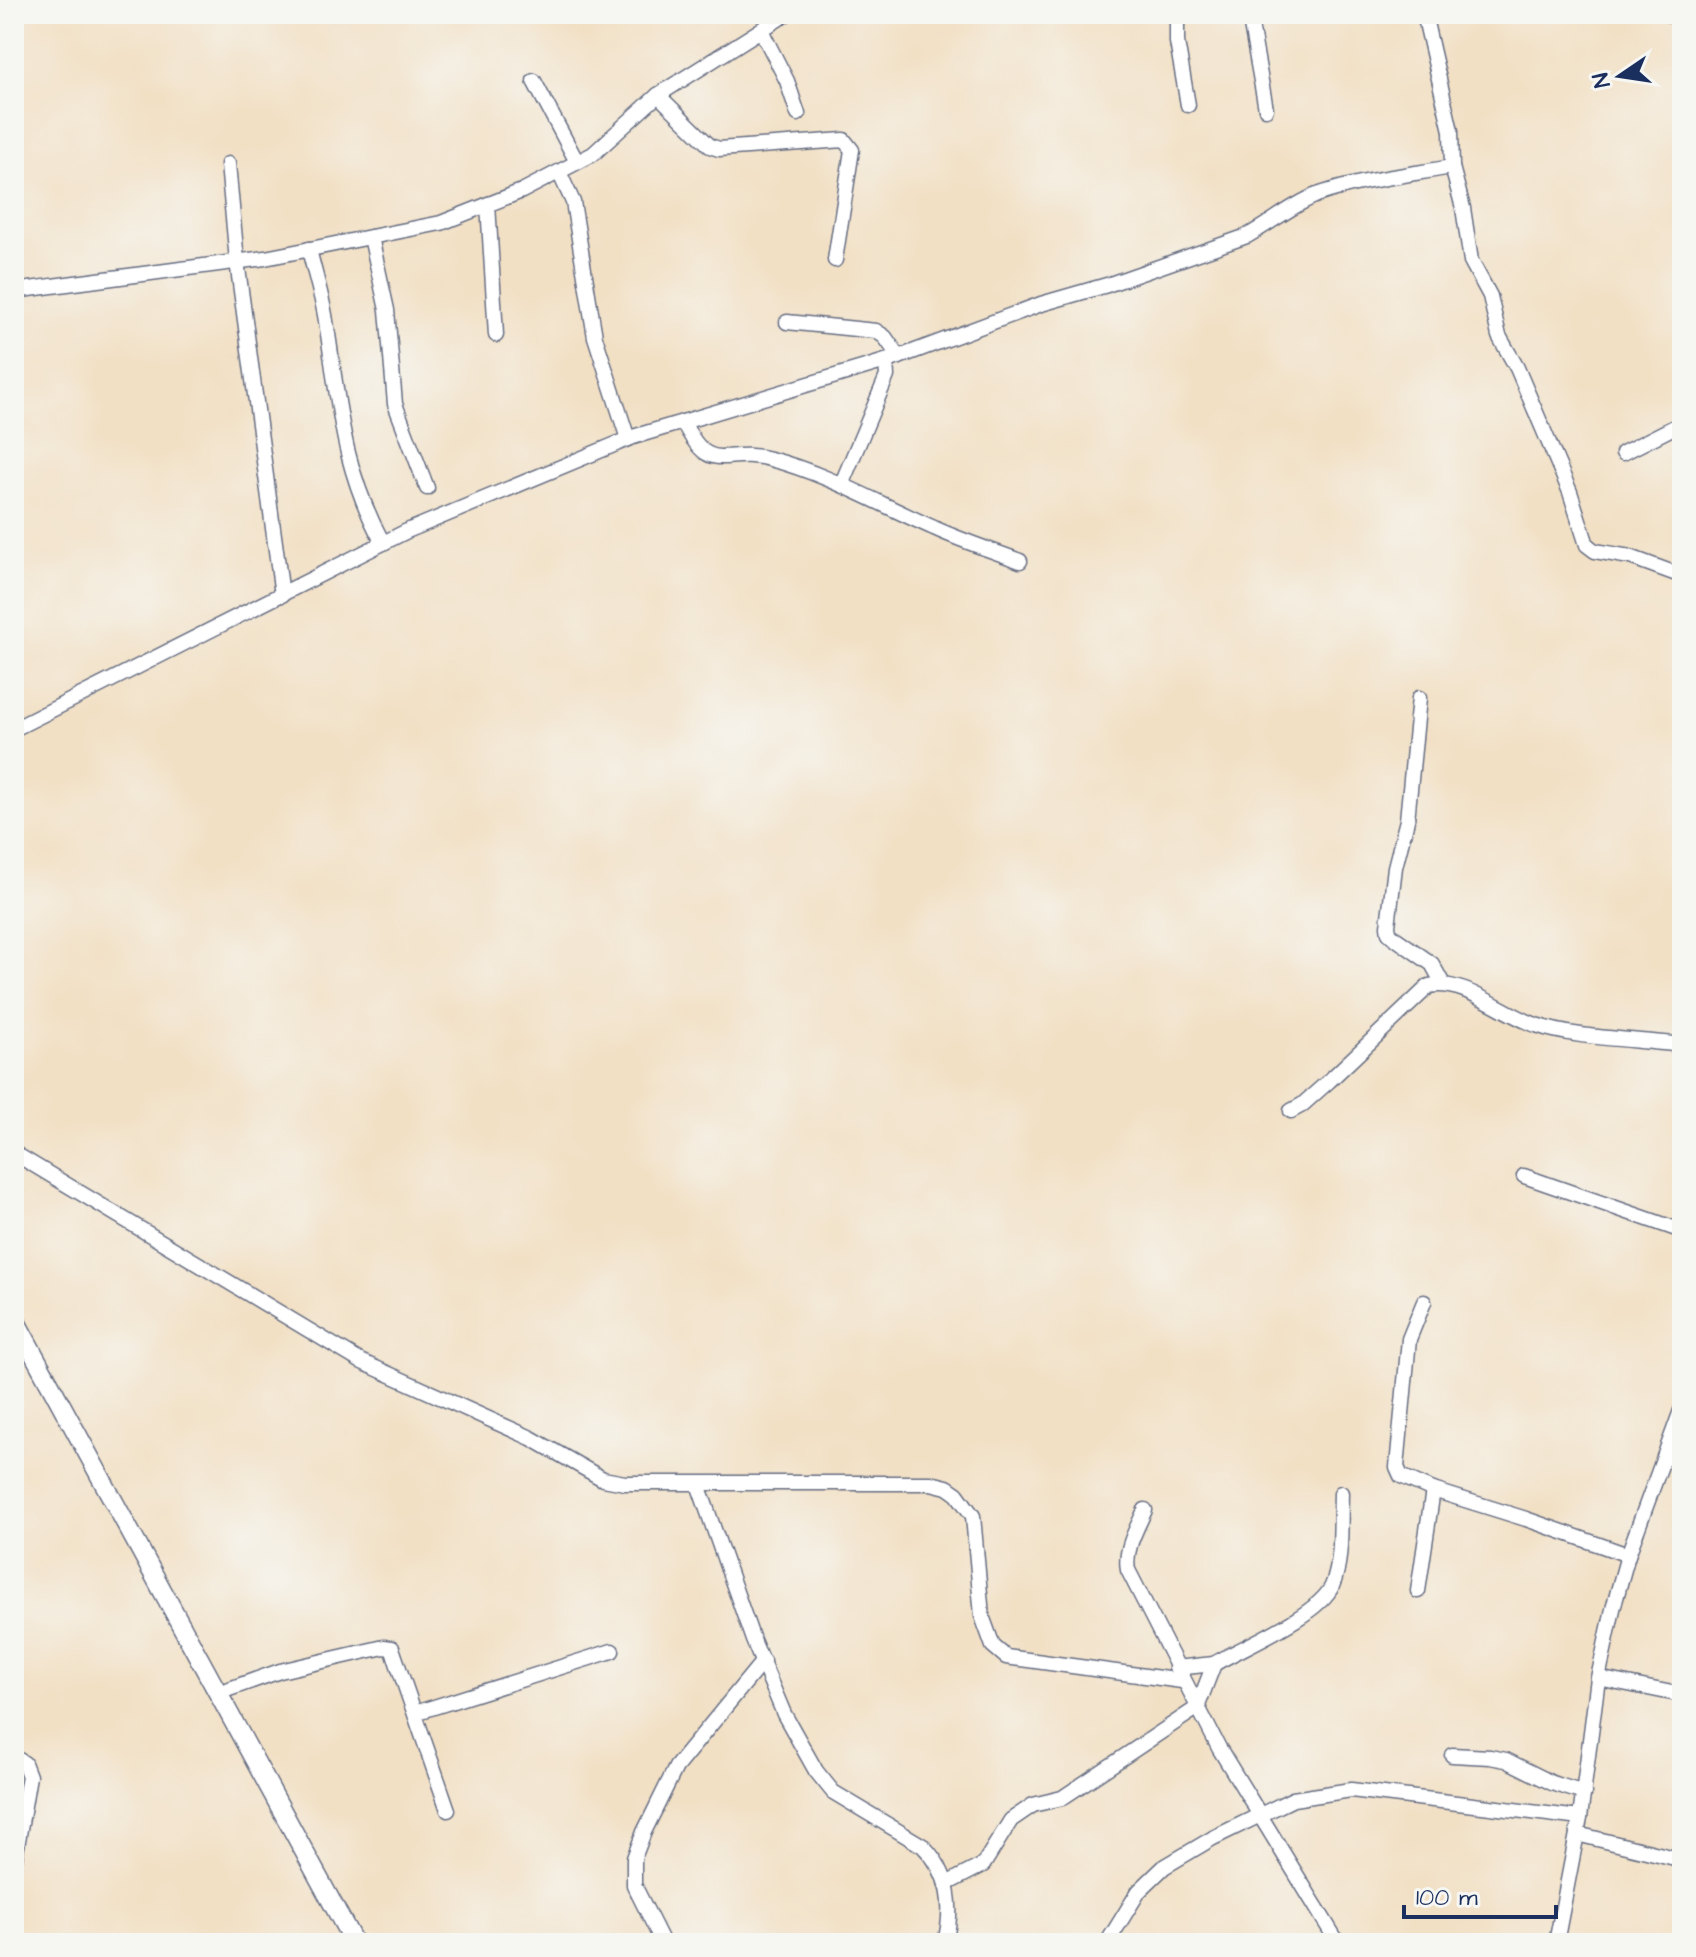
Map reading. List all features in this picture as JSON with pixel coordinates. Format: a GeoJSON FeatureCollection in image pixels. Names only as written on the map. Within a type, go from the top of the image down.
{"type":"FeatureCollection","features":[{"type":"Feature","properties":{"kind":"main road"},"geometry":{"type":"LineString","coordinates":[[14,1318],[354,1943]]}},
{"type":"Feature","properties":{"kind":"street"},"geometry":{"type":"LineString","coordinates":[[14,291],[237,261],[441,223],[522,191],[593,154],[658,95],[786,14]]}},
{"type":"Feature","properties":{"kind":"street"},"geometry":{"type":"LineString","coordinates":[[1177,14],[1177,42],[1188,105]]}},
{"type":"Feature","properties":{"kind":"street"},"geometry":{"type":"LineString","coordinates":[[1249,14],[1266,109]]}},
{"type":"Feature","properties":{"kind":"street"},"geometry":{"type":"LineString","coordinates":[[1424,14],[1451,131],[1452,167],[1463,208],[1471,261],[1490,296],[1499,336],[1517,368],[1570,492],[1587,545],[1595,551],[1630,557],[1682,576]]}},
{"type":"Feature","properties":{"kind":"street"},"geometry":{"type":"LineString","coordinates":[[761,30],[787,81],[798,114]]}},
{"type":"Feature","properties":{"kind":"street"},"geometry":{"type":"LineString","coordinates":[[534,81],[577,162]]}},
{"type":"Feature","properties":{"kind":"street"},"geometry":{"type":"LineString","coordinates":[[658,95],[710,146],[719,149],[844,140],[850,144],[852,150],[835,260]]}},
{"type":"Feature","properties":{"kind":"street"},"geometry":{"type":"LineString","coordinates":[[228,164],[237,261],[282,595]]}},
{"type":"Feature","properties":{"kind":"street"},"geometry":{"type":"LineString","coordinates":[[14,729],[383,543],[628,439],[893,359],[990,321],[1247,236],[1317,195],[1359,183],[1452,167]]}},
{"type":"Feature","properties":{"kind":"street"},"geometry":{"type":"LineString","coordinates":[[559,172],[573,202],[595,337],[628,439]]}},
{"type":"Feature","properties":{"kind":"street"},"geometry":{"type":"LineString","coordinates":[[488,204],[496,335]]}},
{"type":"Feature","properties":{"kind":"street"},"geometry":{"type":"LineString","coordinates":[[371,237],[387,310],[395,404],[427,488]]}},
{"type":"Feature","properties":{"kind":"street"},"geometry":{"type":"LineString","coordinates":[[309,249],[325,313],[338,417],[346,450],[366,512],[383,543]]}},
{"type":"Feature","properties":{"kind":"street"},"geometry":{"type":"LineString","coordinates":[[787,322],[876,331],[885,337],[893,359],[842,483]]}},
{"type":"Feature","properties":{"kind":"street"},"geometry":{"type":"LineString","coordinates":[[683,422],[703,453],[714,457],[767,458],[842,483],[935,529],[1020,561]]}},
{"type":"Feature","properties":{"kind":"street"},"geometry":{"type":"LineString","coordinates":[[1623,453],[1682,423]]}},
{"type":"Feature","properties":{"kind":"street"},"geometry":{"type":"LineString","coordinates":[[1419,698],[1407,820],[1395,867],[1388,926],[1389,933],[1432,964],[1443,984]]}},
{"type":"Feature","properties":{"kind":"street"},"geometry":{"type":"LineString","coordinates":[[1291,1111],[1329,1081],[1429,986],[1455,986],[1537,1026],[1682,1045]]}},
{"type":"Feature","properties":{"kind":"street"},"geometry":{"type":"LineString","coordinates":[[14,1153],[360,1361],[531,1438],[603,1479],[625,1483],[698,1484],[931,1483],[947,1487],[957,1494],[973,1516],[982,1616],[993,1646],[1006,1657],[1179,1674],[1214,1664],[1289,1625],[1331,1588],[1337,1571],[1341,1493]]}},
{"type":"Feature","properties":{"kind":"street"},"geometry":{"type":"LineString","coordinates":[[1524,1176],[1682,1231]]}},
{"type":"Feature","properties":{"kind":"street"},"geometry":{"type":"LineString","coordinates":[[1424,1302],[1409,1339],[1397,1467],[1401,1476],[1433,1490],[1628,1555]]}},
{"type":"Feature","properties":{"kind":"street"},"geometry":{"type":"LineString","coordinates":[[1556,1943],[1584,1793],[1598,1678],[1628,1555],[1682,1408]]}},
{"type":"Feature","properties":{"kind":"street"},"geometry":{"type":"LineString","coordinates":[[698,1484],[784,1714],[816,1771],[833,1792],[923,1846],[935,1858],[948,1883],[949,1927],[945,1943]]}},
{"type":"Feature","properties":{"kind":"street"},"geometry":{"type":"LineString","coordinates":[[1418,1591],[1433,1490]]}},
{"type":"Feature","properties":{"kind":"street"},"geometry":{"type":"LineString","coordinates":[[1145,1510],[1126,1560],[1128,1570],[1197,1708],[1338,1943]]}},
{"type":"Feature","properties":{"kind":"street"},"geometry":{"type":"LineString","coordinates":[[218,1693],[280,1671],[384,1647],[392,1648],[448,1810]]}},
{"type":"Feature","properties":{"kind":"street"},"geometry":{"type":"LineString","coordinates":[[415,1713],[612,1651]]}},
{"type":"Feature","properties":{"kind":"street"},"geometry":{"type":"LineString","coordinates":[[663,1943],[634,1885],[634,1858],[676,1767],[763,1661]]}},
{"type":"Feature","properties":{"kind":"street"},"geometry":{"type":"LineString","coordinates":[[948,1883],[983,1865],[1011,1820],[1033,1805],[1062,1798],[1197,1708],[1214,1664]]}},
{"type":"Feature","properties":{"kind":"street"},"geometry":{"type":"LineString","coordinates":[[1598,1678],[1682,1695]]}},
{"type":"Feature","properties":{"kind":"street"},"geometry":{"type":"LineString","coordinates":[[1452,1755],[1506,1760],[1552,1783],[1584,1793]]}},
{"type":"Feature","properties":{"kind":"street"},"geometry":{"type":"LineString","coordinates":[[14,1757],[24,1763],[29,1776],[14,1864]]}},
{"type":"Feature","properties":{"kind":"street"},"geometry":{"type":"LineString","coordinates":[[1107,1943],[1139,1891],[1164,1867],[1260,1813],[1293,1799],[1351,1790],[1580,1818]]}},
{"type":"Feature","properties":{"kind":"street"},"geometry":{"type":"LineString","coordinates":[[1577,1834],[1679,1859]]}}]}
